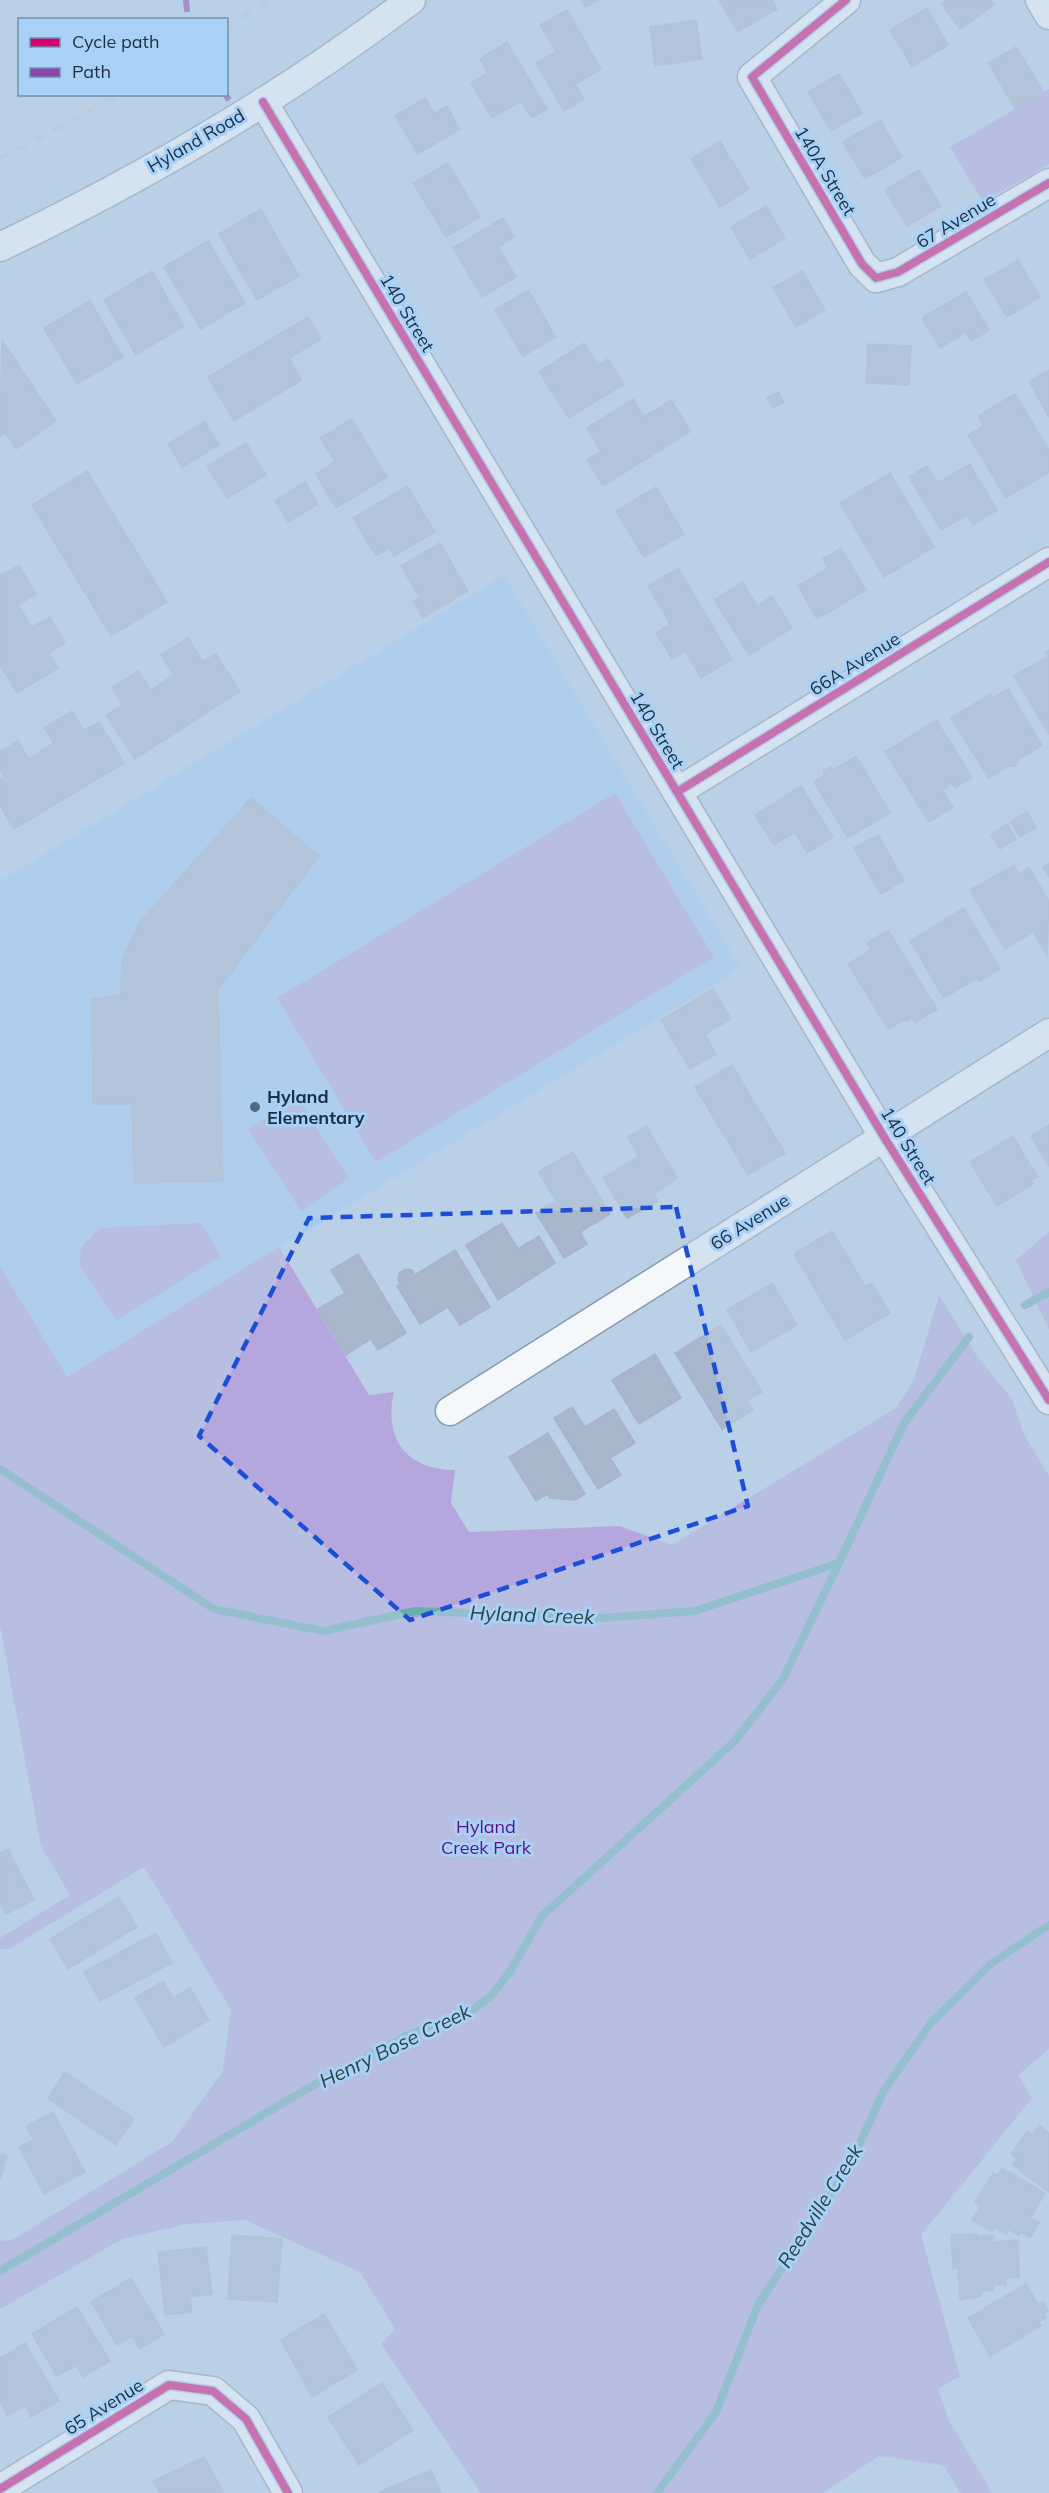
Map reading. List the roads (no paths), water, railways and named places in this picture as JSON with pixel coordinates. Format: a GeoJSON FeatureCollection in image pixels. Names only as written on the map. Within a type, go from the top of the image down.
{"type":"FeatureCollection","features":[{"type":"Feature","properties":{"kind":"street","name":"Hyland Road"},"geometry":{"type":"LineString","coordinates":[[0,247],[105,193],[264,102],[411,0]]}},
{"type":"Feature","properties":{"kind":"street","name":"140A Street"},"geometry":{"type":"LineString","coordinates":[[846,0],[752,77],[862,264],[876,278]]}},
{"type":"Feature","properties":{"kind":"street"},"geometry":{"type":"LineString","coordinates":[[1040,0],[1049,15]]}},
{"type":"Feature","properties":{"kind":"street","name":"140 Street"},"geometry":{"type":"LineString","coordinates":[[264,102],[885,1137],[1049,1400]]}},
{"type":"Feature","properties":{"kind":"street","name":"67 Avenue"},"geometry":{"type":"LineString","coordinates":[[876,278],[898,272],[1049,183]]}},
{"type":"Feature","properties":{"kind":"street","name":"66A Avenue"},"geometry":{"type":"LineString","coordinates":[[677,792],[1049,562]]}},
{"type":"Feature","properties":{"kind":"street","name":"66 Avenue"},"geometry":{"type":"LineString","coordinates":[[450,1411],[1049,1033]]}},
{"type":"Feature","properties":{"kind":"street","name":"65 Avenue"},"geometry":{"type":"LineString","coordinates":[[0,2489],[170,2385],[213,2391],[246,2419],[288,2493]]}},
{"type":"Feature","properties":{"kind":"waterway","name":"Hyland Creek"},"geometry":{"type":"LineString","coordinates":[[1025,1305],[1049,1292]]}},
{"type":"Feature","properties":{"kind":"waterway","name":"Hyland Creek"},"geometry":{"type":"LineString","coordinates":[[0,1469],[214,1609],[323,1631],[415,1611],[602,1618],[695,1611],[839,1563],[904,1423],[969,1337]]}},
{"type":"Feature","properties":{"kind":"waterway","name":"Henry Bose Creek"},"geometry":{"type":"LineString","coordinates":[[0,2271],[310,2087],[406,2036],[474,2009],[491,1996],[509,1973],[542,1916],[734,1742],[783,1679],[839,1563]]}},
{"type":"Feature","properties":{"kind":"waterway","name":"Reedville Creek"},"geometry":{"type":"LineString","coordinates":[[657,2493],[716,2412],[758,2305],[851,2163],[884,2090],[931,2023],[992,1963],[1049,1925]]}},
{"type":"Feature","properties":{"kind":"railway"},"geometry":{"type":"LineString","coordinates":[[228,28],[269,0]]}},
{"type":"Feature","properties":{"kind":"railway"},"geometry":{"type":"LineString","coordinates":[[0,159],[116,96]]}},
{"type":"Feature","properties":{"kind":"place","name":"Hyland Elementary"},"geometry":{"type":"Point","coordinates":[255,1107]}},
{"type":"Feature","properties":{"kind":"park label","name":"Hyland Creek Park"},"geometry":{"type":"Point","coordinates":[486,1837]}}]}
